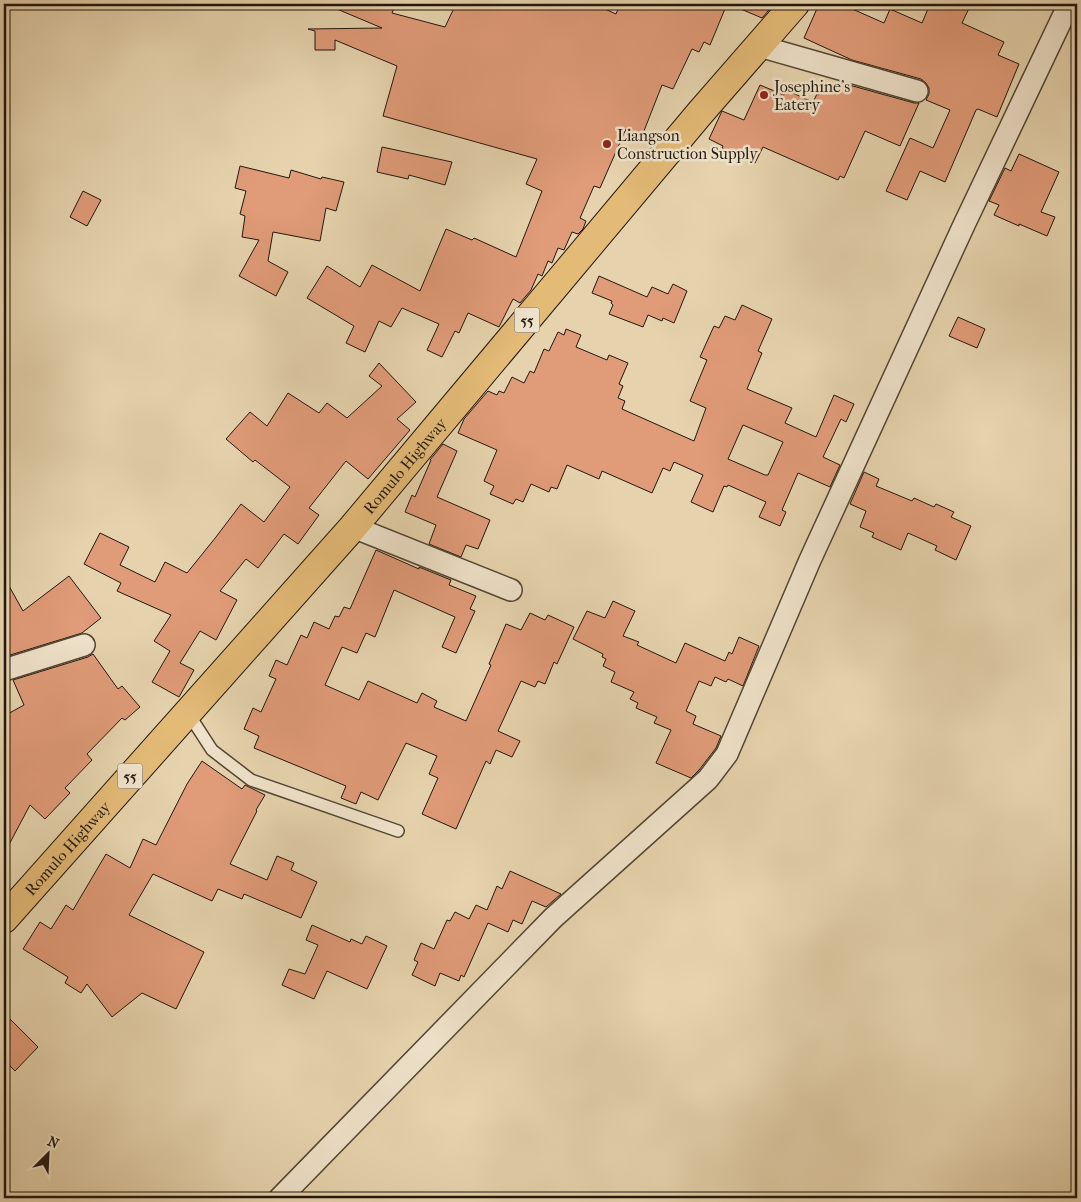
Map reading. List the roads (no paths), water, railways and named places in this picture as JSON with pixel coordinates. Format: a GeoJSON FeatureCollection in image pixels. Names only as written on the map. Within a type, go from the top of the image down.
{"type":"FeatureCollection","features":[{"type":"Feature","properties":{"kind":"highway","name":"Romulo Highway"},"geometry":{"type":"LineString","coordinates":[[4,919],[353,527],[795,4]]}},
{"type":"Feature","properties":{"kind":"street"},"geometry":{"type":"LineString","coordinates":[[280,1198],[553,918],[708,779],[727,754],[844,488],[963,227],[1069,4]]}},
{"type":"Feature","properties":{"kind":"street"},"geometry":{"type":"LineString","coordinates":[[759,46],[917,91]]}},
{"type":"Feature","properties":{"kind":"street"},"geometry":{"type":"LineString","coordinates":[[353,527],[511,590]]}},
{"type":"Feature","properties":{"kind":"street"},"geometry":{"type":"LineString","coordinates":[[4,670],[84,645]]}},
{"type":"Feature","properties":{"kind":"lane"},"geometry":{"type":"LineString","coordinates":[[188,712],[212,750],[251,780],[398,831]]}},
{"type":"Feature","properties":{"kind":"place","name":"Josephine's Eatery"},"geometry":{"type":"Point","coordinates":[764,95]}},
{"type":"Feature","properties":{"kind":"place","name":"Liangson Construction Supply"},"geometry":{"type":"Point","coordinates":[607,144]}}]}
